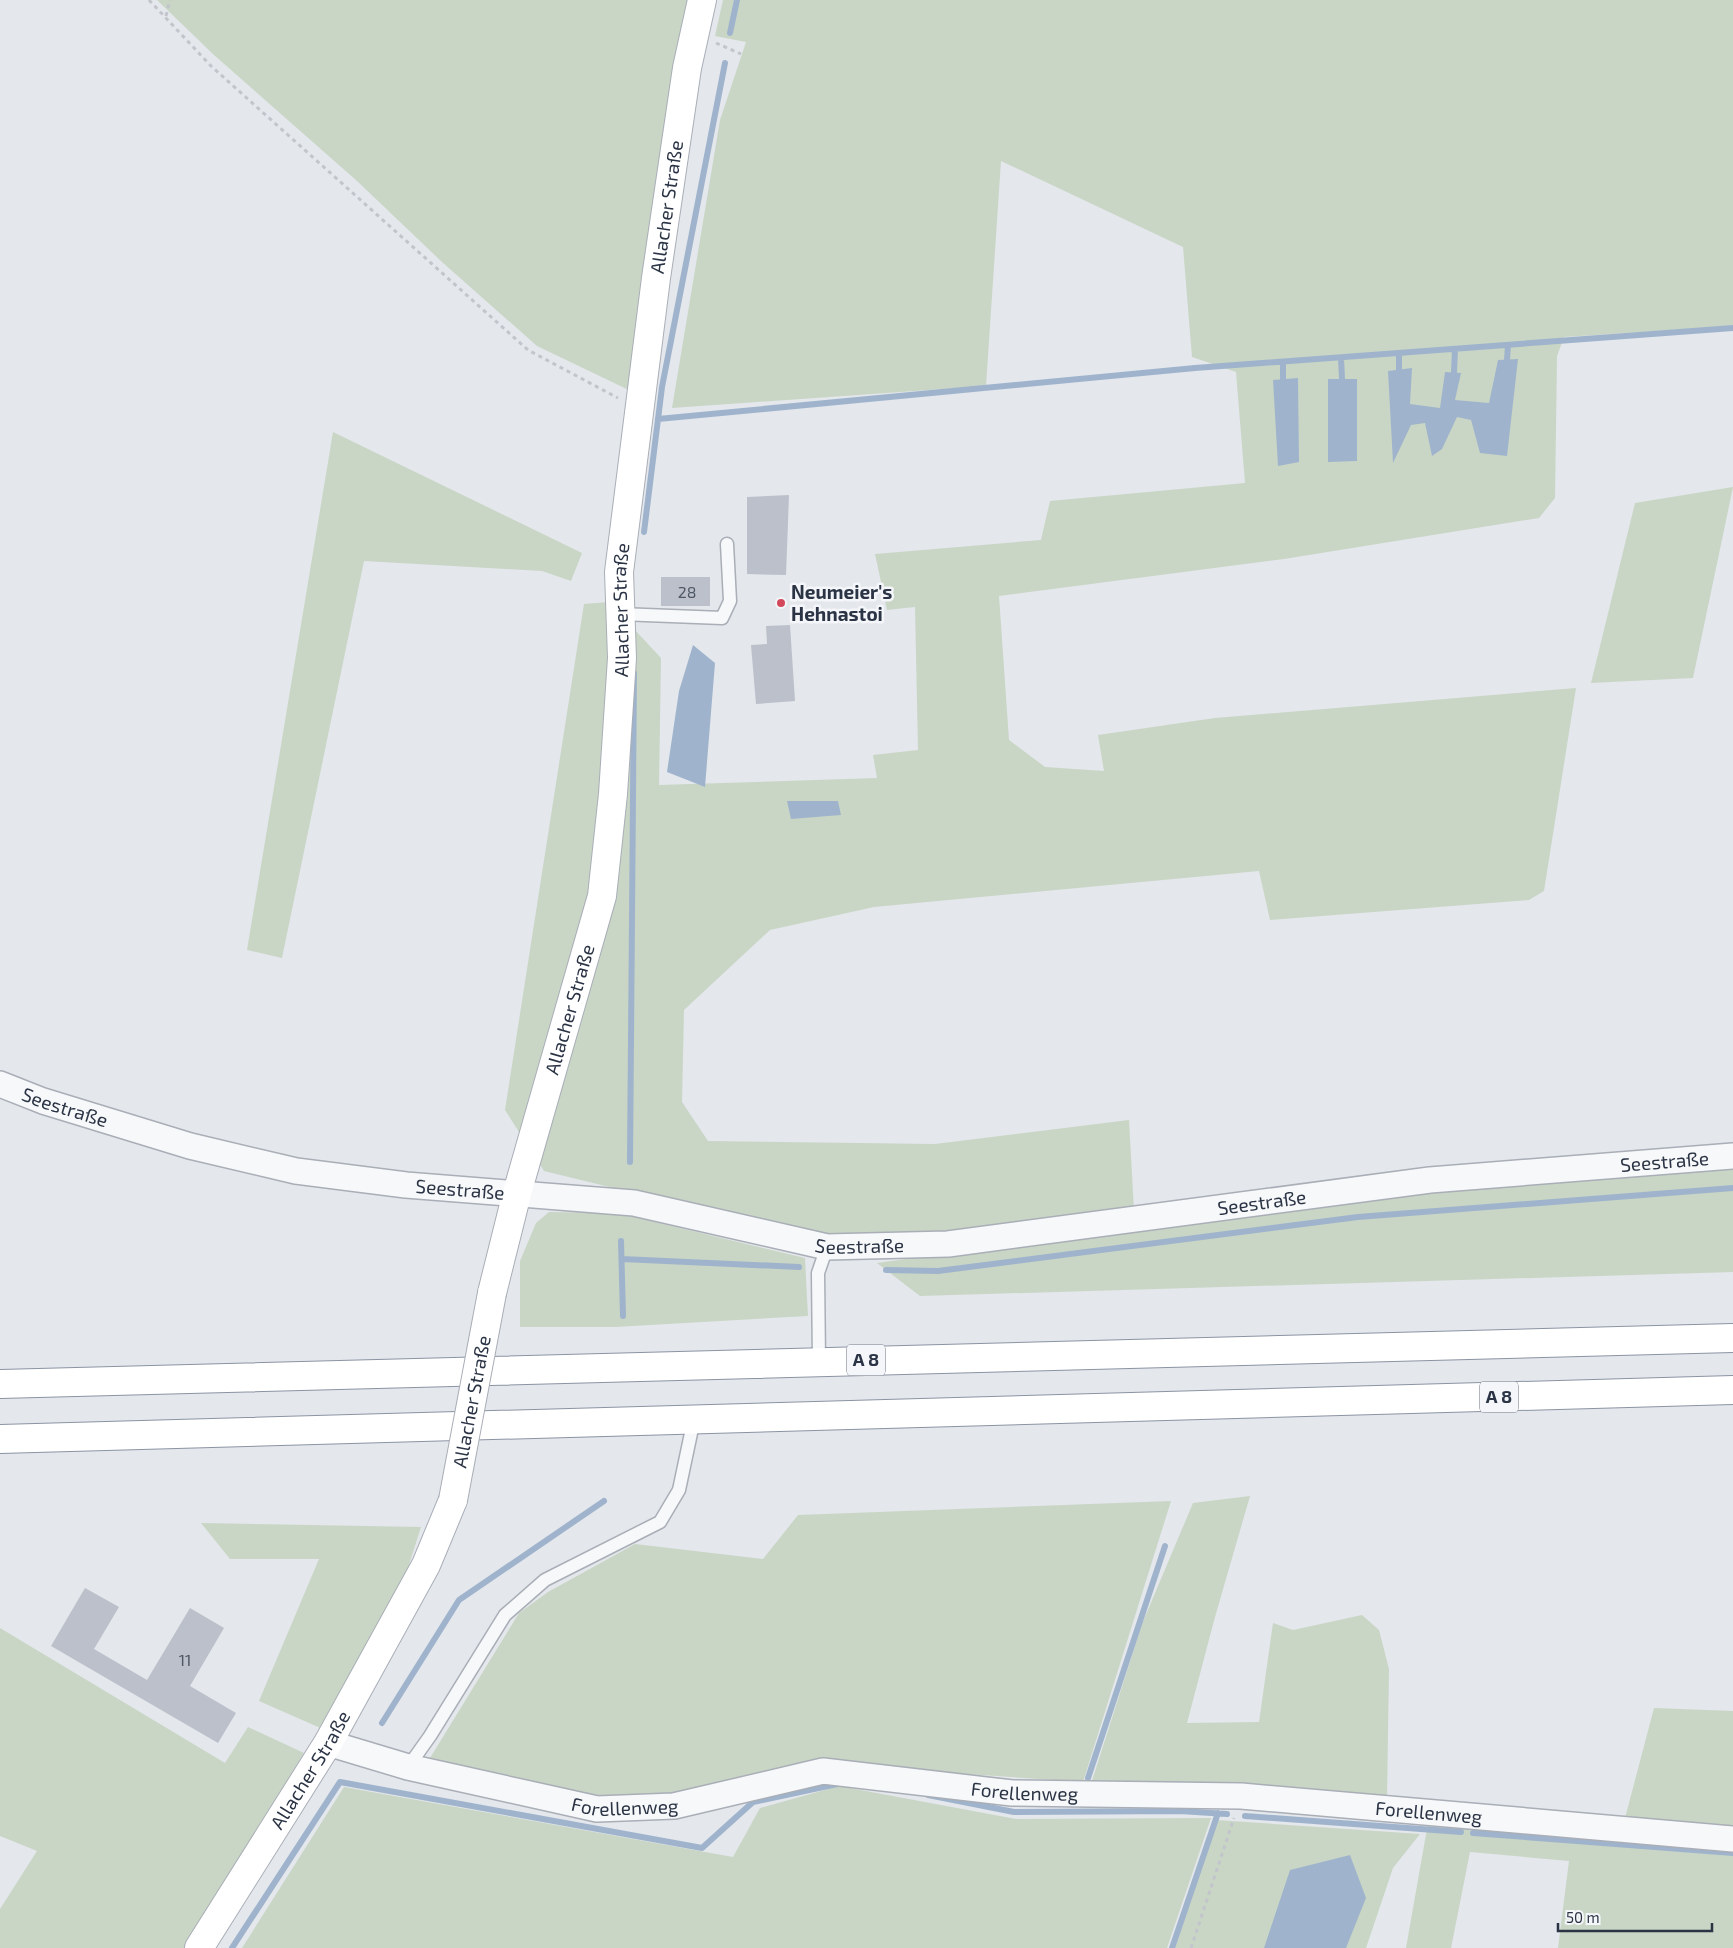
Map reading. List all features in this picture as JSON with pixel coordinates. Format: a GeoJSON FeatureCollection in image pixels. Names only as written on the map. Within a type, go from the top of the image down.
{"type":"FeatureCollection","features":[{"type":"Feature","properties":{"kind":"main road","name":"Allacher Straße"},"geometry":{"type":"LineString","coordinates":[[199,1948],[328,1743],[426,1565],[453,1500],[492,1293],[517,1193],[602,896],[613,794],[622,658],[619,572],[656,278],[687,68],[702,0]]}},
{"type":"Feature","properties":{"kind":"main road","name":"A 8"},"geometry":{"type":"LineString","coordinates":[[0,1384],[1733,1338]]}},
{"type":"Feature","properties":{"kind":"main road","name":"A 8"},"geometry":{"type":"LineString","coordinates":[[0,1439],[1733,1390]]}},
{"type":"Feature","properties":{"kind":"street","name":"Seestraße"},"geometry":{"type":"LineString","coordinates":[[0,1084],[43,1101],[190,1146],[296,1171],[406,1185],[634,1203],[827,1247],[948,1244],[1430,1180],[1733,1156]]}},
{"type":"Feature","properties":{"kind":"street","name":"Forellenweg"},"geometry":{"type":"LineString","coordinates":[[328,1743],[408,1767],[597,1809],[674,1806],[823,1772],[1012,1793],[1241,1796],[1733,1839]]}},
{"type":"Feature","properties":{"kind":"lane"},"geometry":{"type":"LineString","coordinates":[[620,614],[722,618],[730,601],[727,544]]}},
{"type":"Feature","properties":{"kind":"lane"},"geometry":{"type":"LineString","coordinates":[[819,1362],[818,1273],[827,1247]]}},
{"type":"Feature","properties":{"kind":"lane"},"geometry":{"type":"LineString","coordinates":[[408,1767],[430,1736],[506,1615],[545,1580],[660,1522],[678,1490],[694,1419]]}},
{"type":"Feature","properties":{"kind":"path"},"geometry":{"type":"LineString","coordinates":[[149,0],[211,66],[528,350],[640,411]]}},
{"type":"Feature","properties":{"kind":"path"},"geometry":{"type":"LineString","coordinates":[[165,17],[170,0]]}},
{"type":"Feature","properties":{"kind":"path"},"geometry":{"type":"LineString","coordinates":[[1191,1948],[1241,1796]]}},
{"type":"Feature","properties":{"kind":"green space"},"geometry":{"type":"Polygon","coordinates":[[[157,0],[696,0],[635,393],[537,346],[442,262],[357,181],[214,55],[157,0]]]}},
{"type":"Feature","properties":{"kind":"green space"},"geometry":{"type":"Polygon","coordinates":[[[723,0],[1733,0],[1733,326],[1564,337],[1557,356],[1555,498],[1539,518],[1284,559],[999,596],[1009,740],[1045,767],[1104,771],[1098,735],[1215,718],[1576,688],[1544,891],[1529,900],[1270,920],[1259,871],[874,907],[770,930],[684,1010],[682,1102],[708,1141],[935,1144],[1129,1120],[1134,1211],[948,1237],[831,1241],[544,1171],[505,1110],[584,604],[609,602],[661,658],[659,785],[877,778],[873,755],[918,750],[915,607],[887,610],[875,554],[1041,540],[1050,501],[1245,483],[1236,372],[1192,357],[1183,247],[1001,161],[986,386],[672,408],[720,120],[746,42],[715,36],[723,0]]]}},
{"type":"Feature","properties":{"kind":"green space"},"geometry":{"type":"Polygon","coordinates":[[[333,432],[582,553],[571,581],[542,571],[364,561],[282,958],[247,950],[333,432]]]}},
{"type":"Feature","properties":{"kind":"green space"},"geometry":{"type":"Polygon","coordinates":[[[1733,487],[1693,678],[1591,683],[1635,503],[1733,487]]]}},
{"type":"Feature","properties":{"kind":"green space"},"geometry":{"type":"Polygon","coordinates":[[[1733,1166],[1733,1272],[920,1296],[877,1263],[1371,1195],[1733,1166]]]}},
{"type":"Feature","properties":{"kind":"green space"},"geometry":{"type":"Polygon","coordinates":[[[549,1212],[618,1213],[805,1258],[808,1316],[615,1327],[520,1327],[520,1261],[536,1223],[549,1212]]]}},
{"type":"Feature","properties":{"kind":"green space"},"geometry":{"type":"Polygon","coordinates":[[[1250,1496],[1187,1723],[1259,1722],[1273,1623],[1293,1630],[1362,1615],[1379,1630],[1389,1669],[1387,1798],[1091,1784],[1142,1624],[1193,1503],[1250,1496]]]}},
{"type":"Feature","properties":{"kind":"green space"},"geometry":{"type":"Polygon","coordinates":[[[1171,1501],[1083,1782],[819,1764],[674,1801],[603,1800],[459,1773],[430,1758],[519,1613],[548,1592],[635,1544],[763,1559],[798,1515],[1171,1501]]]}},
{"type":"Feature","properties":{"kind":"green space"},"geometry":{"type":"Polygon","coordinates":[[[201,1523],[421,1527],[406,1574],[325,1730],[259,1701],[319,1559],[230,1559],[201,1523]]]}},
{"type":"Feature","properties":{"kind":"green space"},"geometry":{"type":"Polygon","coordinates":[[[0,1628],[225,1763],[248,1727],[304,1753],[185,1948],[0,1948],[0,1909],[37,1851],[0,1836],[0,1628]]]}},
{"type":"Feature","properties":{"kind":"green space"},"geometry":{"type":"Polygon","coordinates":[[[1654,1708],[1733,1711],[1733,1948],[1558,1948],[1569,1861],[1470,1852],[1451,1948],[1406,1948],[1428,1823],[1624,1822],[1654,1708]]]}},
{"type":"Feature","properties":{"kind":"green space"},"geometry":{"type":"Polygon","coordinates":[[[839,1786],[1016,1819],[1211,1818],[1167,1948],[242,1948],[344,1787],[733,1857],[760,1808],[839,1786]]]}},
{"type":"Feature","properties":{"kind":"green space"},"geometry":{"type":"Polygon","coordinates":[[[1217,1820],[1420,1834],[1393,1868],[1366,1948],[1175,1948],[1217,1820]]]}},
{"type":"Feature","properties":{"kind":"water"},"geometry":{"type":"Polygon","coordinates":[[[1518,359],[1507,456],[1480,453],[1471,420],[1457,417],[1442,449],[1432,456],[1425,423],[1411,425],[1393,463],[1388,371],[1412,368],[1410,404],[1440,408],[1445,372],[1461,373],[1455,400],[1489,403],[1498,360],[1518,359]]]}},
{"type":"Feature","properties":{"kind":"water"},"geometry":{"type":"Polygon","coordinates":[[[1298,378],[1299,462],[1278,466],[1273,380],[1298,378]]]}},
{"type":"Feature","properties":{"kind":"water"},"geometry":{"type":"Polygon","coordinates":[[[1328,379],[1357,379],[1357,461],[1328,462],[1328,379]]]}},
{"type":"Feature","properties":{"kind":"water"},"geometry":{"type":"Polygon","coordinates":[[[693,645],[715,663],[705,787],[667,772],[679,691],[693,645]]]}},
{"type":"Feature","properties":{"kind":"water"},"geometry":{"type":"Polygon","coordinates":[[[787,801],[838,801],[841,815],[791,819],[787,801]]]}},
{"type":"Feature","properties":{"kind":"water"},"geometry":{"type":"Polygon","coordinates":[[[1350,1855],[1366,1898],[1346,1948],[1264,1948],[1290,1870],[1350,1855]]]}},
{"type":"Feature","properties":{"kind":"building"},"geometry":{"type":"Polygon","coordinates":[[[789,495],[786,575],[747,574],[747,497],[789,495]]]}},
{"type":"Feature","properties":{"kind":"building"},"geometry":{"type":"Polygon","coordinates":[[[661,577],[710,577],[710,606],[661,606],[661,577]]]}},
{"type":"Feature","properties":{"kind":"building"},"geometry":{"type":"Polygon","coordinates":[[[790,625],[795,701],[756,704],[751,645],[767,644],[766,626],[790,625]]]}},
{"type":"Feature","properties":{"kind":"building"},"geometry":{"type":"Polygon","coordinates":[[[85,1588],[119,1607],[94,1649],[147,1680],[190,1608],[224,1628],[190,1686],[236,1713],[218,1743],[51,1646],[85,1588]]]}},
{"type":"Feature","properties":{"kind":"waterway"},"geometry":{"type":"LineString","coordinates":[[730,33],[737,0]]}},
{"type":"Feature","properties":{"kind":"waterway"},"geometry":{"type":"LineString","coordinates":[[644,532],[662,387],[725,63]]}},
{"type":"Feature","properties":{"kind":"waterway"},"geometry":{"type":"LineString","coordinates":[[658,419],[1195,368],[1733,328]]}},
{"type":"Feature","properties":{"kind":"waterway"},"geometry":{"type":"LineString","coordinates":[[1507,360],[1508,345]]}},
{"type":"Feature","properties":{"kind":"waterway"},"geometry":{"type":"LineString","coordinates":[[1454,372],[1455,349]]}},
{"type":"Feature","properties":{"kind":"waterway"},"geometry":{"type":"LineString","coordinates":[[1399,353],[1399,370]]}},
{"type":"Feature","properties":{"kind":"waterway"},"geometry":{"type":"LineString","coordinates":[[1341,358],[1342,379]]}},
{"type":"Feature","properties":{"kind":"waterway"},"geometry":{"type":"LineString","coordinates":[[1283,362],[1283,379]]}},
{"type":"Feature","properties":{"kind":"waterway"},"geometry":{"type":"LineString","coordinates":[[630,1162],[634,673]]}},
{"type":"Feature","properties":{"kind":"waterway"},"geometry":{"type":"LineString","coordinates":[[886,1270],[938,1271],[1358,1217],[1733,1188]]}},
{"type":"Feature","properties":{"kind":"waterway"},"geometry":{"type":"LineString","coordinates":[[621,1241],[623,1316]]}},
{"type":"Feature","properties":{"kind":"waterway"},"geometry":{"type":"LineString","coordinates":[[622,1259],[799,1267]]}},
{"type":"Feature","properties":{"kind":"waterway"},"geometry":{"type":"LineString","coordinates":[[382,1723],[459,1600],[604,1501]]}},
{"type":"Feature","properties":{"kind":"waterway"},"geometry":{"type":"LineString","coordinates":[[1088,1778],[1165,1546]]}},
{"type":"Feature","properties":{"kind":"waterway"},"geometry":{"type":"LineString","coordinates":[[232,1948],[340,1782],[702,1848],[753,1802],[842,1783]]}},
{"type":"Feature","properties":{"kind":"waterway"},"geometry":{"type":"LineString","coordinates":[[928,1795],[1014,1812],[1180,1811],[1227,1814]]}},
{"type":"Feature","properties":{"kind":"waterway"},"geometry":{"type":"LineString","coordinates":[[1172,1948],[1218,1813]]}},
{"type":"Feature","properties":{"kind":"waterway"},"geometry":{"type":"LineString","coordinates":[[1245,1816],[1461,1832]]}},
{"type":"Feature","properties":{"kind":"waterway"},"geometry":{"type":"LineString","coordinates":[[1473,1833],[1733,1853]]}},
{"type":"Feature","properties":{"kind":"place","name":"Neumeier's Hehnastoi"},"geometry":{"type":"Point","coordinates":[781,603]}}]}
